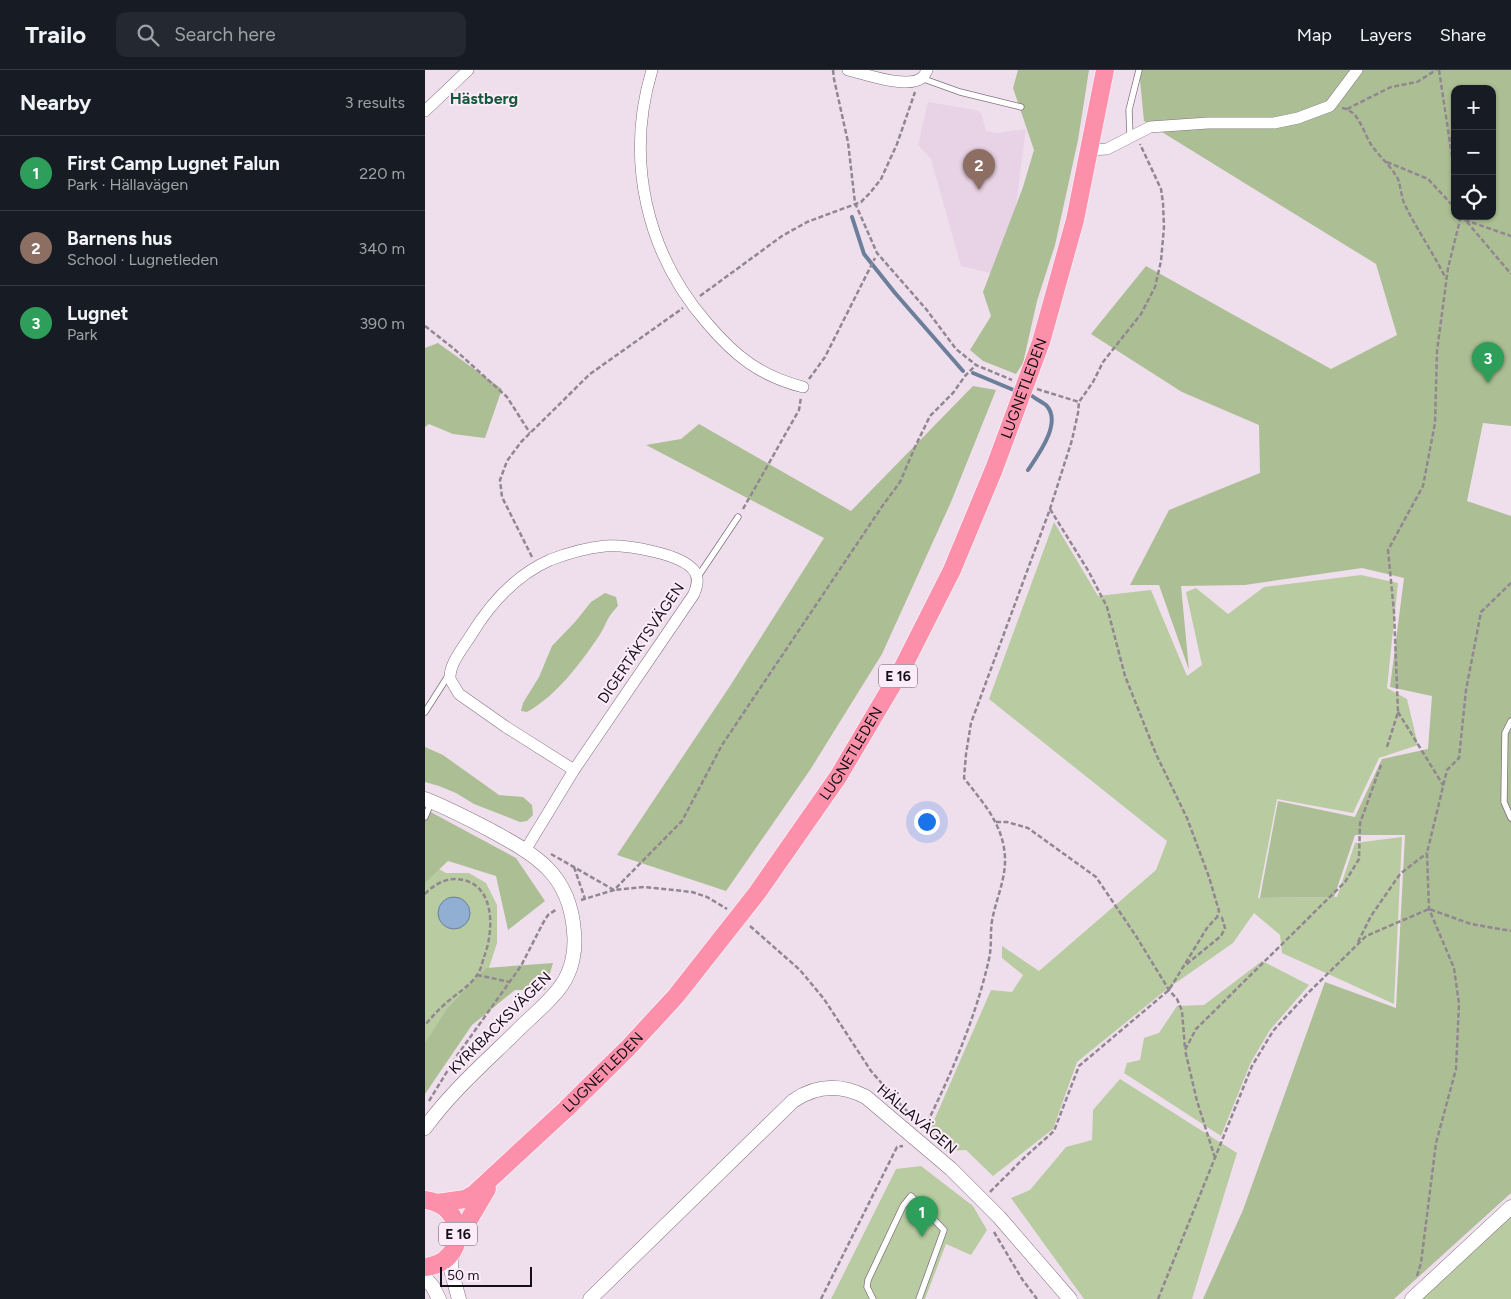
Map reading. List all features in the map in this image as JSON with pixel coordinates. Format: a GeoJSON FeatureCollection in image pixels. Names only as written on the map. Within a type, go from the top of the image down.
{"type":"FeatureCollection","features":[{"type":"Feature","properties":{"kind":"highway","name":"LUGNETLEDEN"},"geometry":{"type":"LineString","coordinates":[[429,1200],[465,1199],[474,1194],[567,1109],[628,1048],[699,968],[757,893],[838,777],[903,667],[956,561],[995,469],[1041,342],[1075,220],[1105,70]]}},
{"type":"Feature","properties":{"kind":"highway","name":"LUGNETLEDEN"},"geometry":{"type":"LineString","coordinates":[[454,1246],[479,1200],[496,1175]]}},
{"type":"Feature","properties":{"kind":"highway","name":"E 16"},"geometry":{"type":"LineString","coordinates":[[425,1267],[443,1261],[454,1246],[457,1227],[448,1210],[429,1200]]}},
{"type":"Feature","properties":{"kind":"street"},"geometry":{"type":"LineString","coordinates":[[425,111],[468,70]]}},
{"type":"Feature","properties":{"kind":"street"},"geometry":{"type":"LineString","coordinates":[[652,70],[646,90],[641,126],[641,178],[651,221],[671,273],[691,303],[718,336],[749,364],[769,376],[803,387]]}},
{"type":"Feature","properties":{"kind":"street"},"geometry":{"type":"LineString","coordinates":[[848,70],[891,81],[908,83],[923,76]]}},
{"type":"Feature","properties":{"kind":"street"},"geometry":{"type":"LineString","coordinates":[[1089,150],[1107,149],[1150,127],[1208,123],[1274,123],[1298,118],[1330,106],[1357,70]]}},
{"type":"Feature","properties":{"kind":"street","name":"DIGERTÄKTSVÄGEN"},"geometry":{"type":"LineString","coordinates":[[449,675],[451,668],[477,625],[494,602],[511,586],[537,567],[568,553],[588,548],[627,546],[679,560],[690,566],[695,572],[697,578],[694,594],[574,770],[528,846]]}},
{"type":"Feature","properties":{"kind":"street"},"geometry":{"type":"LineString","coordinates":[[449,675],[450,682],[459,694],[505,727],[574,770]]}},
{"type":"Feature","properties":{"kind":"street","name":"KYRKBACKSVÄGEN"},"geometry":{"type":"LineString","coordinates":[[425,1128],[471,1075],[561,987],[569,972],[574,948],[574,924],[569,905],[555,877],[528,846],[428,800]]}},
{"type":"Feature","properties":{"kind":"street","name":"HÄLLAVÄGEN"},"geometry":{"type":"LineString","coordinates":[[590,1299],[780,1112],[803,1094],[815,1089],[846,1089],[866,1097],[951,1169],[999,1217],[1065,1297]]}},
{"type":"Feature","properties":{"kind":"street"},"geometry":{"type":"LineString","coordinates":[[1413,1299],[1511,1208]]}},
{"type":"Feature","properties":{"kind":"street"},"geometry":{"type":"LineString","coordinates":[[454,1246],[451,1270],[459,1299]]}},
{"type":"Feature","properties":{"kind":"street"},"geometry":{"type":"LineString","coordinates":[[425,1278],[433,1287],[439,1299]]}},
{"type":"Feature","properties":{"kind":"lane"},"geometry":{"type":"LineString","coordinates":[[1132,135],[1129,110],[1139,70]]}},
{"type":"Feature","properties":{"kind":"lane"},"geometry":{"type":"LineString","coordinates":[[923,76],[960,92],[1021,107]]}},
{"type":"Feature","properties":{"kind":"lane"},"geometry":{"type":"LineString","coordinates":[[697,578],[738,517]]}},
{"type":"Feature","properties":{"kind":"lane"},"geometry":{"type":"LineString","coordinates":[[425,712],[449,675]]}},
{"type":"Feature","properties":{"kind":"lane"},"geometry":{"type":"LineString","coordinates":[[1511,721],[1505,733],[1503,802],[1511,818]]}},
{"type":"Feature","properties":{"kind":"lane"},"geometry":{"type":"LineString","coordinates":[[425,817],[428,800]]}},
{"type":"Feature","properties":{"kind":"lane"},"geometry":{"type":"LineString","coordinates":[[873,1299],[867,1287],[868,1280],[903,1206],[911,1196],[944,1230],[919,1299]]}},
{"type":"Feature","properties":{"kind":"path"},"geometry":{"type":"LineString","coordinates":[[833,70],[847,142],[855,203],[877,253],[926,309],[957,349],[976,365],[1018,383]]}},
{"type":"Feature","properties":{"kind":"path"},"geometry":{"type":"LineString","coordinates":[[1347,109],[1391,88],[1417,82],[1438,70],[1455,175]]}},
{"type":"Feature","properties":{"kind":"path"},"geometry":{"type":"LineString","coordinates":[[537,567],[502,497],[500,480],[507,461],[530,433],[590,374],[782,236],[807,222],[861,202],[881,179],[897,144],[923,76]]}},
{"type":"Feature","properties":{"kind":"path"},"geometry":{"type":"LineString","coordinates":[[1330,106],[1347,109],[1359,119],[1371,146],[1387,162],[1398,180],[1404,204],[1447,280]]}},
{"type":"Feature","properties":{"kind":"path"},"geometry":{"type":"LineString","coordinates":[[750,926],[800,970],[824,999],[880,1082],[924,1128],[968,1030],[990,956],[992,921],[1002,888],[1005,858],[1003,843],[996,822],[964,778],[968,738],[979,699],[1018,597],[1072,440],[1079,402],[1093,382],[1103,362],[1148,303],[1155,287],[1161,261],[1164,227],[1161,189],[1151,166],[1132,135]]}},
{"type":"Feature","properties":{"kind":"path"},"geometry":{"type":"LineString","coordinates":[[1387,162],[1428,179],[1451,204]]}},
{"type":"Feature","properties":{"kind":"path"},"geometry":{"type":"LineString","coordinates":[[1387,747],[1398,712],[1394,612],[1388,550],[1423,486],[1435,423],[1437,351],[1448,268],[1461,220]]}},
{"type":"Feature","properties":{"kind":"path"},"geometry":{"type":"LineString","coordinates":[[1465,220],[1511,236]]}},
{"type":"Feature","properties":{"kind":"path"},"geometry":{"type":"LineString","coordinates":[[1465,220],[1511,274]]}},
{"type":"Feature","properties":{"kind":"path"},"geometry":{"type":"LineString","coordinates":[[738,517],[799,410],[803,387],[825,357],[875,258]]}},
{"type":"Feature","properties":{"kind":"path"},"geometry":{"type":"LineString","coordinates":[[425,326],[453,348],[507,397],[530,433]]}},
{"type":"Feature","properties":{"kind":"path"},"geometry":{"type":"LineString","coordinates":[[614,890],[682,820],[722,744],[900,482],[931,416],[976,365]]}},
{"type":"Feature","properties":{"kind":"path"},"geometry":{"type":"LineString","coordinates":[[1033,388],[1079,402]]}},
{"type":"Feature","properties":{"kind":"path"},"geometry":{"type":"LineString","coordinates":[[981,1200],[1054,1132],[1079,1066],[1169,990],[1207,928],[1217,917],[1219,910],[1187,818],[1156,754],[1125,676],[1107,607],[1089,572],[1049,509]]}},
{"type":"Feature","properties":{"kind":"path"},"geometry":{"type":"LineString","coordinates":[[1416,1278],[1421,1263],[1436,1143],[1456,1069],[1459,1004],[1454,968],[1429,910],[1427,853],[1447,770],[1459,758],[1466,690],[1481,612],[1511,583]]}},
{"type":"Feature","properties":{"kind":"path"},"geometry":{"type":"LineString","coordinates":[[1398,712],[1443,786]]}},
{"type":"Feature","properties":{"kind":"path"},"geometry":{"type":"LineString","coordinates":[[1185,1050],[1196,1029],[1345,882],[1359,859],[1360,823],[1381,765]]}},
{"type":"Feature","properties":{"kind":"path"},"geometry":{"type":"LineString","coordinates":[[996,822],[1007,822],[1028,828],[1096,877],[1136,936],[1169,990],[1177,999],[1182,1011],[1185,1050],[1197,1101],[1216,1160]]}},
{"type":"Feature","properties":{"kind":"path"},"geometry":{"type":"LineString","coordinates":[[528,846],[573,866],[614,890]]}},
{"type":"Feature","properties":{"kind":"path"},"geometry":{"type":"LineString","coordinates":[[1357,945],[1371,916],[1400,874],[1427,853]]}},
{"type":"Feature","properties":{"kind":"path"},"geometry":{"type":"LineString","coordinates":[[573,866],[585,899]]}},
{"type":"Feature","properties":{"kind":"path"},"geometry":{"type":"LineString","coordinates":[[425,894],[430,888],[448,879],[465,880],[475,884],[484,894],[489,907],[491,925],[489,944],[477,975],[425,1025]]}},
{"type":"Feature","properties":{"kind":"path"},"geometry":{"type":"LineString","coordinates":[[425,1106],[456,1057],[521,966],[548,915],[555,910],[614,890],[644,887],[692,892],[707,898],[727,910]]}},
{"type":"Feature","properties":{"kind":"path"},"geometry":{"type":"LineString","coordinates":[[1158,1299],[1171,1263],[1216,1160],[1252,1066],[1273,1031],[1307,994],[1366,936],[1429,910],[1471,924],[1511,931]]}},
{"type":"Feature","properties":{"kind":"path"},"geometry":{"type":"LineString","coordinates":[[1183,967],[1221,936],[1225,928],[1222,918],[1217,917]]}},
{"type":"Feature","properties":{"kind":"path"},"geometry":{"type":"LineString","coordinates":[[477,975],[510,982]]}},
{"type":"Feature","properties":{"kind":"path"},"geometry":{"type":"LineString","coordinates":[[821,1299],[897,1147],[905,1145]]}},
{"type":"Feature","properties":{"kind":"path"},"geometry":{"type":"LineString","coordinates":[[991,1227],[1022,1279],[1037,1299]]}},
{"type":"Feature","properties":{"kind":"shaded area"},"geometry":{"type":"Polygon","coordinates":[[[928,102],[976,110],[981,113],[986,131],[997,133],[1026,129],[1014,221],[998,275],[961,266],[931,159],[918,145],[928,102]]]}},
{"type":"Feature","properties":{"kind":"green space"},"geometry":{"type":"Polygon","coordinates":[[[1018,70],[1089,70],[1078,140],[1055,245],[1037,301],[1023,363],[1016,374],[983,361],[970,350],[991,316],[983,292],[1023,187],[1034,150],[1013,88],[1018,70]]]}},
{"type":"Feature","properties":{"kind":"green space"},"geometry":{"type":"Polygon","coordinates":[[[1139,70],[1511,70],[1511,426],[1483,423],[1467,501],[1511,516],[1511,1193],[1394,1299],[1203,1299],[1243,1210],[1325,982],[1396,1008],[1405,835],[1355,835],[1334,897],[1260,898],[1278,801],[1355,817],[1382,759],[1428,749],[1432,696],[1390,687],[1404,578],[1362,568],[1245,585],[1181,586],[1189,670],[1159,585],[1130,585],[1169,510],[1260,473],[1259,425],[1182,392],[1091,334],[1146,266],[1331,369],[1397,335],[1376,264],[1144,121],[1139,70]]]}},
{"type":"Feature","properties":{"kind":"green space"},"geometry":{"type":"Polygon","coordinates":[[[438,343],[502,389],[485,438],[453,434],[429,424],[425,427],[425,348],[438,343]]]}},
{"type":"Feature","properties":{"kind":"green space"},"geometry":{"type":"Polygon","coordinates":[[[973,386],[996,390],[951,502],[882,654],[810,770],[726,891],[617,855],[730,686],[824,538],[646,445],[681,439],[699,424],[851,511],[973,386]]]}},
{"type":"Feature","properties":{"kind":"green space"},"geometry":{"type":"Polygon","coordinates":[[[1054,522],[1098,596],[1151,590],[1187,676],[1202,665],[1186,592],[1196,588],[1228,614],[1264,587],[1361,575],[1398,583],[1387,688],[1407,699],[1418,745],[1379,758],[1353,813],[1277,799],[1258,898],[1337,897],[1355,843],[1402,837],[1394,1004],[1282,953],[1280,935],[1254,913],[1233,943],[1167,989],[1077,1062],[1053,1129],[993,1176],[966,1150],[944,1151],[929,1132],[991,990],[1012,992],[1023,975],[1002,958],[1002,946],[1039,971],[1156,870],[1167,841],[989,699],[1054,522]]]}},
{"type":"Feature","properties":{"kind":"green space"},"geometry":{"type":"Polygon","coordinates":[[[605,593],[616,597],[618,606],[611,614],[592,647],[558,688],[527,712],[521,711],[523,703],[539,677],[552,646],[591,602],[605,593]]]}},
{"type":"Feature","properties":{"kind":"green space"},"geometry":{"type":"Polygon","coordinates":[[[425,747],[443,755],[499,795],[523,797],[532,805],[533,815],[527,821],[520,822],[474,804],[456,793],[425,782],[425,747]]]}},
{"type":"Feature","properties":{"kind":"green space"},"geometry":{"type":"Polygon","coordinates":[[[425,809],[516,858],[545,901],[508,930],[496,876],[448,861],[425,883],[425,809]]]}},
{"type":"Feature","properties":{"kind":"green space"},"geometry":{"type":"Polygon","coordinates":[[[425,861],[446,873],[469,873],[486,883],[497,905],[497,943],[485,980],[425,1043],[425,861]]]}},
{"type":"Feature","properties":{"kind":"green space"},"geometry":{"type":"Polygon","coordinates":[[[1262,961],[1309,985],[1270,1030],[1251,1062],[1221,1136],[1124,1073],[1127,1063],[1140,1060],[1144,1038],[1159,1033],[1177,1006],[1204,1005],[1262,961]]]}},
{"type":"Feature","properties":{"kind":"green space"},"geometry":{"type":"Polygon","coordinates":[[[553,963],[545,990],[515,990],[472,1025],[425,1094],[425,1043],[447,1009],[486,968],[553,963]]]}},
{"type":"Feature","properties":{"kind":"green space"},"geometry":{"type":"Polygon","coordinates":[[[1120,1079],[1237,1153],[1192,1299],[1084,1299],[1011,1198],[1030,1190],[1066,1147],[1092,1140],[1093,1110],[1120,1079]]]}},
{"type":"Feature","properties":{"kind":"green space"},"geometry":{"type":"Polygon","coordinates":[[[921,1166],[973,1206],[987,1230],[971,1255],[946,1244],[925,1299],[831,1299],[896,1169],[921,1166]]]}},
{"type":"Feature","properties":{"kind":"green space"},"geometry":{"type":"Polygon","coordinates":[[[1511,1207],[1511,1299],[1413,1299],[1511,1207]]]}},
{"type":"Feature","properties":{"kind":"water"},"geometry":{"type":"Polygon","coordinates":[[[454,897],[466,901],[470,913],[466,925],[454,929],[442,925],[438,913],[442,901],[454,897]]]}},
{"type":"Feature","properties":{"kind":"waterway"},"geometry":{"type":"LineString","coordinates":[[852,217],[864,254],[895,293],[963,371]]}},
{"type":"Feature","properties":{"kind":"waterway"},"geometry":{"type":"LineString","coordinates":[[973,373],[1016,391]]}},
{"type":"Feature","properties":{"kind":"waterway"},"geometry":{"type":"LineString","coordinates":[[1028,470],[1043,447],[1052,420],[1051,412],[1046,405],[1032,396]]}},
{"type":"Feature","properties":{"kind":"place","name":"Barnens hus"},"geometry":{"type":"Point","coordinates":[979,190]}},
{"type":"Feature","properties":{"kind":"place","name":"Lugnet"},"geometry":{"type":"Point","coordinates":[1488,383]}},
{"type":"Feature","properties":{"kind":"place","name":"First Camp Lugnet Falun"},"geometry":{"type":"Point","coordinates":[922,1237]}},
{"type":"Feature","properties":{"kind":"district","name":"Hästberg"},"geometry":{"type":"Point","coordinates":[484,98]}}]}
